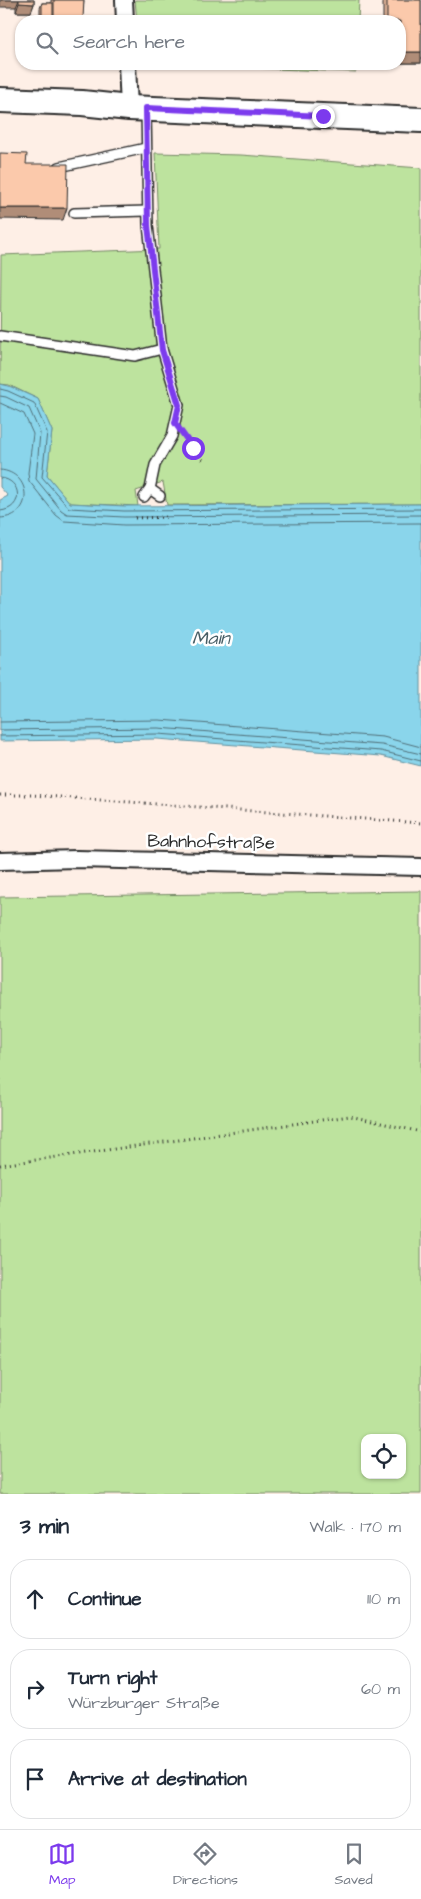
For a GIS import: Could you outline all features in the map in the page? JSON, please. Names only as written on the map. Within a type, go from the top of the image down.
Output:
[{"type":"main road","points":[[0,100],[421,120]]},
{"type":"street","points":[[124,0],[125,15]]},
{"type":"street","points":[[128,70],[137,108]]},
{"type":"street","name":"Bahnhofstraße","points":[[0,861],[77,859],[421,868]]},
{"type":"lane","points":[[137,108],[146,148],[148,211],[162,350],[179,405],[172,436],[155,465],[150,489],[144,497]]},
{"type":"lane","points":[[53,168],[146,148]]},
{"type":"lane","points":[[74,213],[148,211]]},
{"type":"lane","points":[[0,336],[136,356],[162,350]]},
{"type":"lane","points":[[150,489],[160,496]]},
{"type":"path","points":[[175,423],[203,460]]},
{"type":"path","points":[[135,518],[170,517]]},
{"type":"path","points":[[0,795],[32,795],[421,823]]},
{"type":"path","points":[[0,1165],[350,1116],[421,1132]]},
{"type":"green space","points":[[135,0],[359,0],[358,15],[136,15]]},
{"type":"green space","points":[[302,70],[356,70],[356,72]]},
{"type":"green space","points":[[155,153],[241,155],[421,168],[421,504],[167,505],[163,482],[136,491],[138,506],[70,503],[47,475],[52,431],[38,399],[9,385],[0,384],[1,255],[159,249]]},
{"type":"green space","points":[[421,891],[421,1494],[0,1494],[0,897]]},
{"type":"water","name":"Main","points":[[0,384],[38,399],[52,431],[47,475],[70,503],[125,506],[421,504],[421,766],[381,756],[157,739],[0,741],[0,500],[8,496],[0,487]]},
{"type":"building","points":[[19,0],[34,0],[34,4],[19,3]]},
{"type":"building","points":[[54,0],[84,0],[83,15],[54,15]]},
{"type":"building","points":[[387,0],[421,0],[421,52],[406,52],[406,15],[387,15]]},
{"type":"building","points":[[42,3],[53,3],[53,15],[42,15]]},
{"type":"building","points":[[0,153],[27,154],[26,164],[68,164],[67,208],[0,208]]},
{"type":"route","points":[[193,448],[175,423],[179,405],[162,350],[148,225],[146,108],[323,116]]}]
